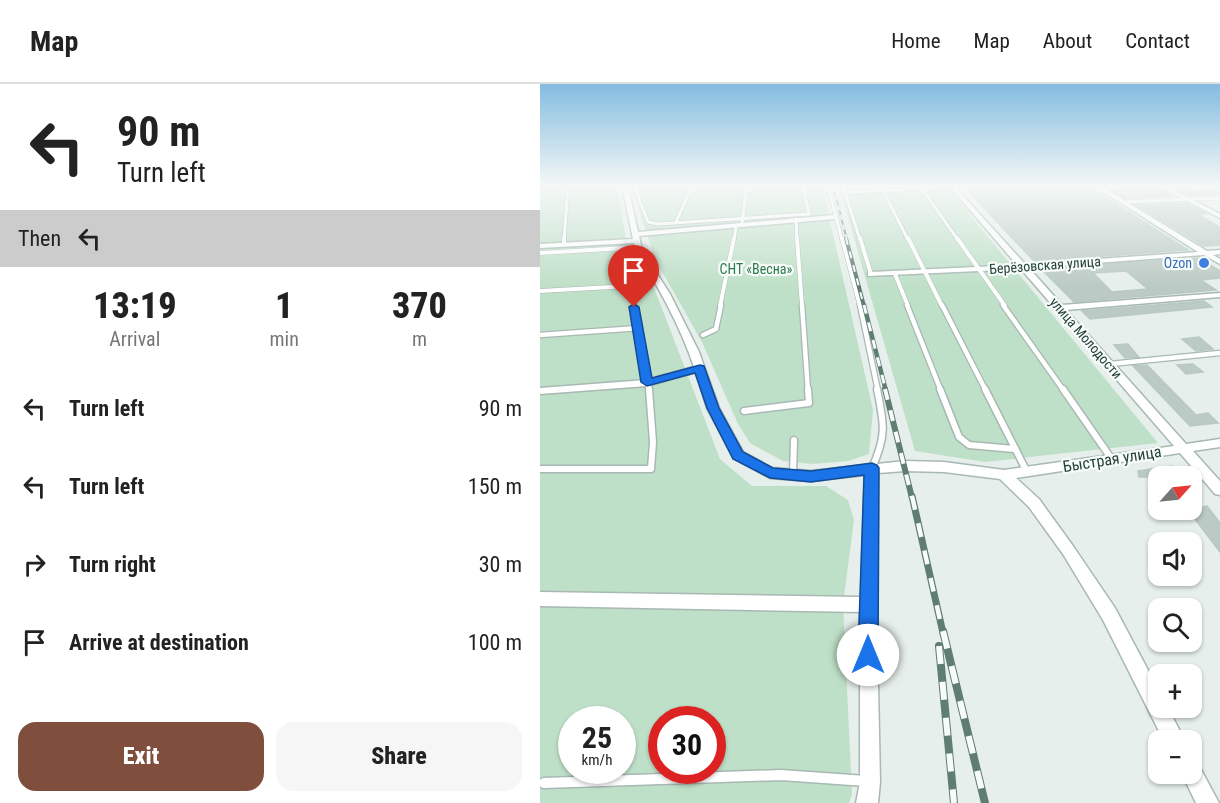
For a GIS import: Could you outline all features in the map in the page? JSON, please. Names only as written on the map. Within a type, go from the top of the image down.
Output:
[{"type":"street","name":"Быстрая улица","points":[[633,220],[639,250],[666,294],[694,352],[713,408],[738,456],[770,473],[811,476],[872,468],[944,467],[1004,475],[1220,443]]},
{"type":"street","points":[[540,246],[637,237],[740,222],[786,220]]},
{"type":"street","name":"улица Молодости","points":[[982,220],[1220,490]]},
{"type":"street","points":[[1151,220],[1220,262]]},
{"type":"street","name":"Берёзовская улица","points":[[871,274],[979,270],[1220,252]]},
{"type":"street","points":[[1061,308],[1220,295]]},
{"type":"street","points":[[540,391],[647,382],[700,368]]},
{"type":"street","points":[[867,803],[870,782],[868,605],[872,468]]},
{"type":"street","points":[[1004,475],[1034,503],[1068,550],[1109,615],[1169,730]]},
{"type":"street","points":[[540,599],[868,605]]},
{"type":"street","points":[[1198,784],[1208,803]]},
{"type":"lane","points":[[564,244],[566,220]]},
{"type":"lane","points":[[647,220],[648,222],[740,222],[761,220]]},
{"type":"lane","points":[[744,411],[808,403],[796,220]]},
{"type":"lane","points":[[835,220],[866,329],[884,425],[882,445],[872,468]]},
{"type":"lane","points":[[854,220],[871,274]]},
{"type":"lane","points":[[898,220],[1027,472]]},
{"type":"lane","points":[[944,220],[1111,458]]},
{"type":"lane","points":[[703,335],[716,329],[740,222]]},
{"type":"lane","points":[[540,253],[625,248],[629,286],[639,328],[647,382],[653,450],[651,469],[540,469]]},
{"type":"lane","points":[[895,274],[959,437],[969,445],[1014,449]]},
{"type":"lane","points":[[540,291],[629,286]]},
{"type":"lane","points":[[540,335],[639,328]]},
{"type":"lane","points":[[1110,364],[1220,353]]},
{"type":"lane","points":[[793,475],[794,440]]},
{"type":"lane","points":[[544,783],[781,775],[870,782]]},
{"type":"green space","points":[[540,220],[623,220],[626,239],[654,288],[720,459],[752,486],[826,486],[848,500],[854,520],[843,604],[852,794],[849,803],[540,803]]},
{"type":"green space","name":"СНТ «Весна»","points":[[642,220],[830,220],[873,410],[869,454],[848,461],[813,464],[783,461],[750,443],[738,424],[702,342],[655,259]]},
{"type":"green space","points":[[849,220],[974,220],[1158,443],[985,462],[915,451]]},
{"type":"building","points":[[995,220],[1140,220],[1188,250],[1034,261]]},
{"type":"building","points":[[1161,220],[1207,220],[1220,227],[1220,245],[1204,246]]},
{"type":"building","points":[[1199,258],[1220,271],[1220,278],[1201,280],[1216,290],[1074,302],[1041,269]],"holes":[[[1126,271],[1148,289],[1112,292],[1093,273]]]},
{"type":"building","points":[[1204,301],[1212,307],[1090,319],[1082,311]]},
{"type":"building","points":[[1199,337],[1213,349],[1196,351],[1182,339]]},
{"type":"building","points":[[1128,344],[1139,357],[1125,358],[1114,345]]},
{"type":"building","points":[[1193,364],[1203,372],[1186,374],[1177,365]]},
{"type":"building","points":[[1147,365],[1196,415],[1208,413],[1218,423],[1190,426],[1133,366]]},
{"type":"building","points":[[1148,470],[1148,477],[1139,477],[1138,471]]},
{"type":"building","points":[[1207,506],[1220,523],[1220,552],[1196,520],[1202,520],[1202,507]]},
{"type":"railway","points":[[842,220],[847,240]]},
{"type":"railway","points":[[846,238],[864,306]]},
{"type":"railway","points":[[864,305],[886,391]]},
{"type":"railway","points":[[885,389],[912,498]]},
{"type":"railway","points":[[912,496],[943,633]]},
{"type":"railway","points":[[943,631],[985,803]]},
{"type":"railway","points":[[939,646],[954,803]]},
{"type":"place","name":"Ozon","points":[[1204,263]]},
{"type":"route","points":[[634,307],[647,382],[700,368],[713,408],[738,456],[770,473],[811,476],[872,468],[868,655]]}]
